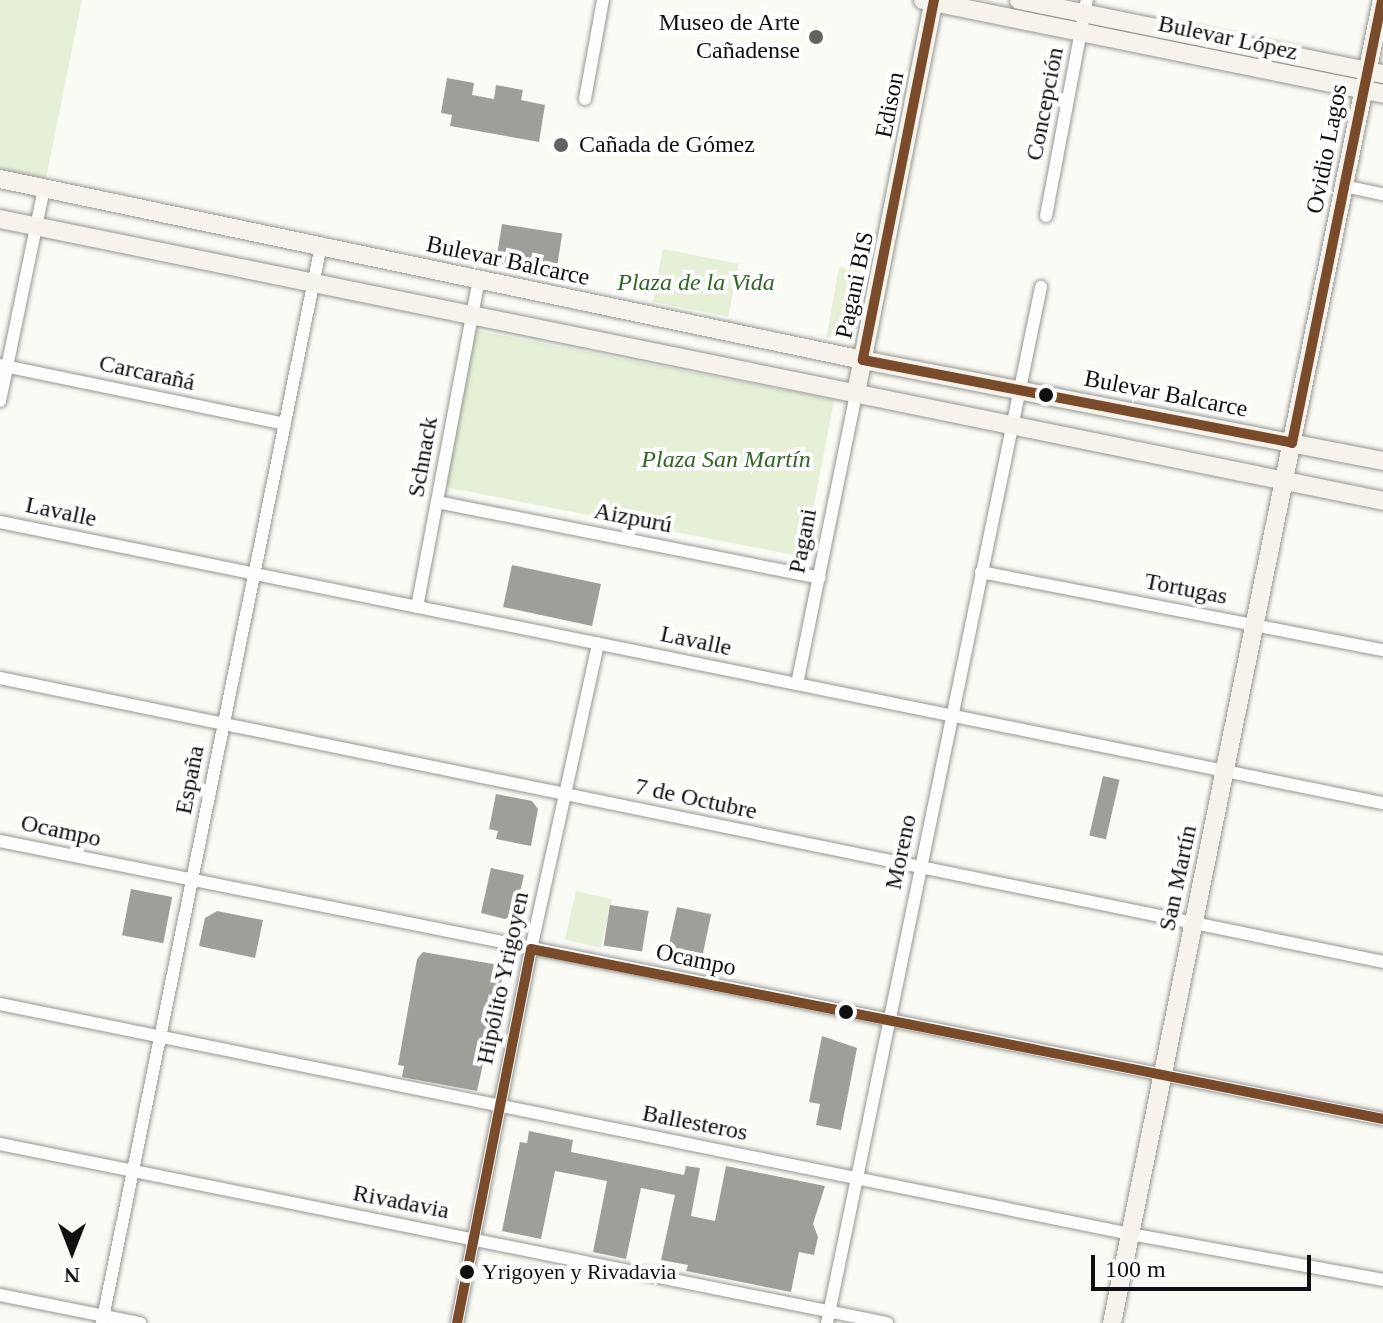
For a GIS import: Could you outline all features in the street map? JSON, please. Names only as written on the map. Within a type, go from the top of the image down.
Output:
[{"type":"main road","name":"Bulevar López","points":[[1019,0],[1086,7],[1375,73]]},
{"type":"main road","name":"Ovidio Lagos","points":[[1292,443],[1363,90],[1375,73],[1382,0]]},
{"type":"main road","name":"Bulevar López","points":[[931,1],[1383,94]]},
{"type":"main road","name":"Edison","points":[[893,220],[931,1]]},
{"type":"main road","name":"Bulevar Balcarce","points":[[0,179],[863,360],[1383,461]]},
{"type":"main road","points":[[0,219],[1383,501]]},
{"type":"main road","name":"Pagani BIS","points":[[863,360],[893,220]]},
{"type":"main road","name":"Pagani","points":[[856,393],[863,360]]},
{"type":"main road","name":"San Martín","points":[[1112,1323],[1292,443]]},
{"type":"street","points":[[585,99],[603,0]]},
{"type":"street","name":"Concepción","points":[[1046,216],[1086,7]]},
{"type":"street","points":[[1344,186],[1383,194]]},
{"type":"street","points":[[0,401],[4,366],[44,188]]},
{"type":"street","name":"España","points":[[103,1319],[321,246]]},
{"type":"street","name":"Schnack","points":[[417,607],[479,279]]},
{"type":"street","name":"Moreno","points":[[829,1317],[1041,287]]},
{"type":"street","name":"Carcarañá","points":[[4,366],[285,424]]},
{"type":"street","name":"Pagani","points":[[797,684],[856,393]]},
{"type":"street","name":"Aizpurú","points":[[437,502],[820,578]]},
{"type":"street","name":"Lavalle","points":[[0,522],[1383,803]]},
{"type":"street","name":"Tortugas","points":[[981,572],[1383,650]]},
{"type":"street","name":"Hipólito Yrigoyen","points":[[457,1323],[531,949],[598,643]]},
{"type":"street","name":"7 de Octubre","points":[[0,678],[1383,962]]},
{"type":"street","name":"Ocampo","points":[[0,841],[1383,1119]]},
{"type":"street","name":"Ballesteros","points":[[0,1004],[1130,1234],[1383,1280]]},
{"type":"street","name":"Rivadavia","points":[[0,1144],[473,1240],[829,1317],[887,1323]]},
{"type":"street","points":[[0,1295],[103,1319],[140,1323]]},
{"type":"green space","points":[[0,0],[82,0],[44,188],[0,179]]},
{"type":"green space","name":"Plaza de la Vida","points":[[663,249],[739,264],[728,317],[653,302]]},
{"type":"green space","points":[[839,267],[868,272],[855,342],[827,337]]},
{"type":"green space","name":"Plaza San Martín","points":[[475,330],[834,400],[804,557],[444,487]]},
{"type":"green space","points":[[576,891],[612,899],[601,948],[565,940]]},
{"type":"building","points":[[447,78],[474,83],[472,95],[494,99],[496,85],[523,90],[521,100],[545,105],[539,142],[450,126],[452,115],[441,113]]},
{"type":"building","points":[[502,224],[562,234],[556,273],[496,264]]},
{"type":"building","points":[[512,565],[601,584],[592,626],[503,607]]},
{"type":"building","points":[[1103,776],[1120,780],[1106,839],[1089,835]]},
{"type":"building","points":[[496,794],[532,801],[538,809],[531,846],[496,839],[498,831],[489,829]]},
{"type":"building","points":[[491,868],[524,875],[515,913],[505,919],[481,913]]},
{"type":"building","points":[[131,889],[172,897],[163,943],[122,935]]},
{"type":"building","points":[[610,905],[649,911],[642,952],[604,945]]},
{"type":"building","points":[[677,907],[711,914],[702,959],[667,952]]},
{"type":"building","points":[[217,911],[263,920],[255,958],[199,946],[205,918]]},
{"type":"building","points":[[423,952],[505,966],[477,1091],[402,1077],[404,1066],[398,1065],[417,959]]},
{"type":"building","points":[[822,1036],[857,1048],[841,1130],[816,1125],[820,1104],[809,1102]]},
{"type":"building","points":[[529,1131],[573,1140],[571,1152],[684,1175],[686,1166],[700,1168],[691,1216],[715,1221],[726,1166],[825,1186],[813,1224],[818,1237],[814,1255],[799,1252],[791,1292],[686,1271],[688,1265],[661,1260],[675,1195],[641,1188],[626,1259],[593,1252],[607,1181],[555,1171],[541,1239],[502,1231],[520,1142],[527,1143]]},
{"type":"transit line","points":[[934,0],[863,360],[1292,443],[1382,0]]},
{"type":"transit line","points":[[457,1323],[531,949],[1383,1119]]},
{"type":"place","name":"Museo de Arte Cañadense","points":[[816,37]]},
{"type":"place","name":"Cañada de Gómez","points":[[561,145]]},
{"type":"place","name":"Yrigoyen y Rivadavia","points":[[467,1272]]}]
